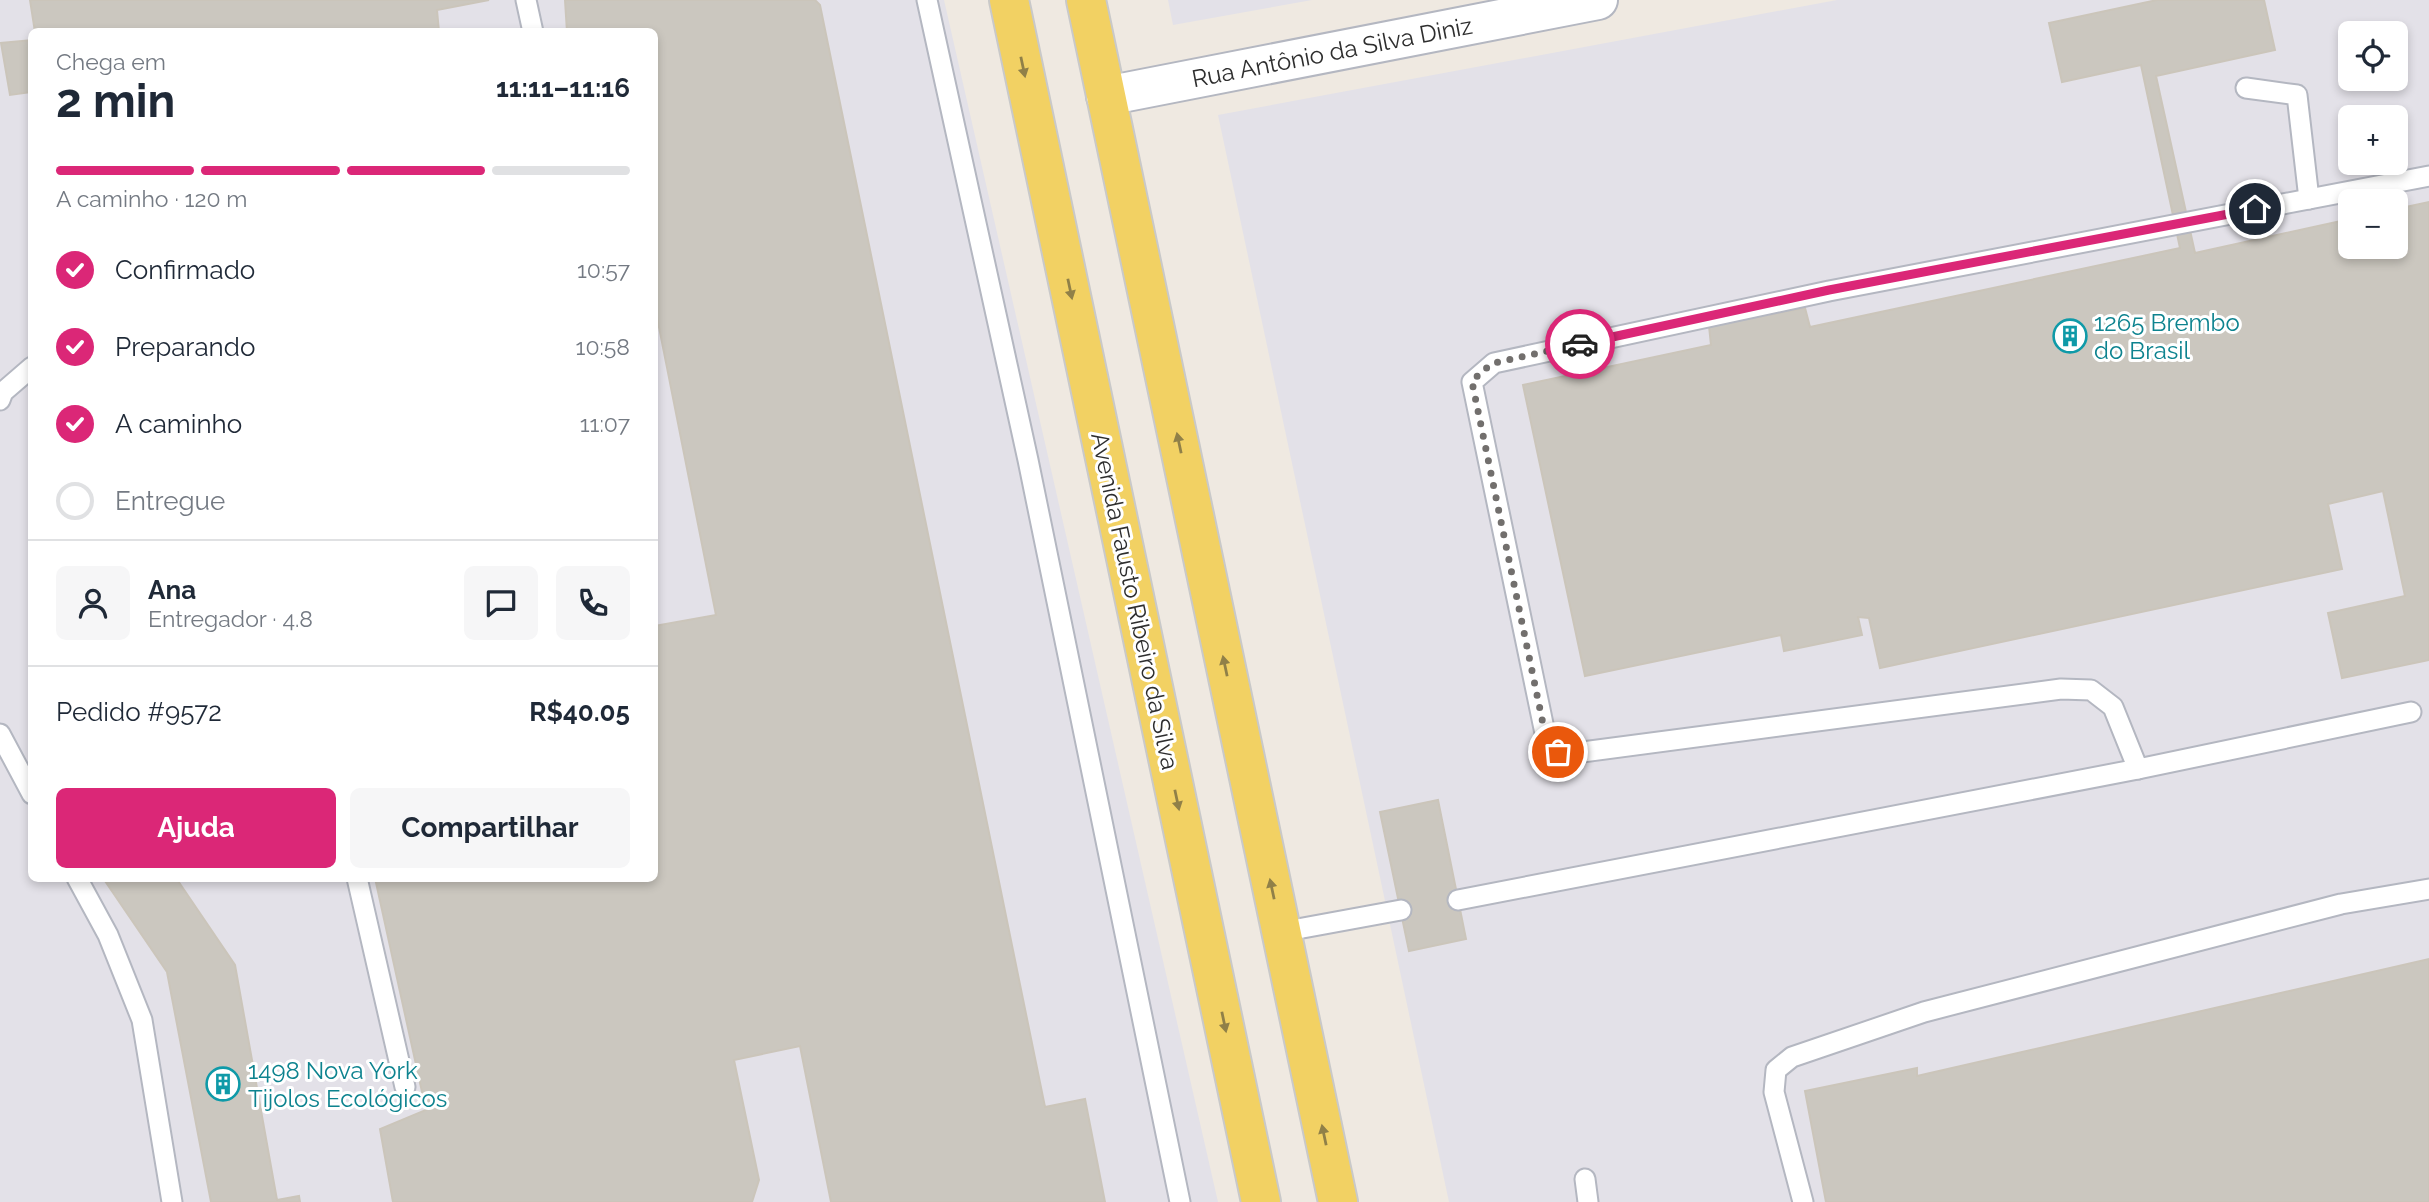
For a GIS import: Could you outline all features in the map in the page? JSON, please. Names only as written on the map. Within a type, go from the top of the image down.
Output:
[{"type":"main road","name":"Avenida Fausto Ribeiro da Silva","points":[[1009,0],[1261,1202]]},
{"type":"main road","points":[[1086,0],[1338,1202]]},
{"type":"street","name":"Rua Antônio da Silva Diniz","points":[[1106,96],[1598,0]]},
{"type":"lane","points":[[526,0],[532,28]]},
{"type":"lane","points":[[928,0],[1028,460],[1180,1202]]},
{"type":"lane","points":[[2246,88],[2297,95],[2309,199]]},
{"type":"lane","points":[[2138,769],[2113,707],[2091,690],[2061,689],[1575,753],[1558,752],[1547,743],[1472,382],[1494,363],[1829,290],[2429,176]]},
{"type":"lane","points":[[0,400],[3,392],[28,370]]},
{"type":"lane","points":[[1458,900],[2138,769],[2411,712]]},
{"type":"lane","points":[[0,734],[28,786]]},
{"type":"lane","points":[[79,882],[108,935],[142,1020],[172,1202]]},
{"type":"lane","points":[[358,882],[405,1087]]},
{"type":"lane","points":[[1803,1202],[1774,1092],[1776,1070],[1793,1056],[1924,1013],[2341,904],[2429,888]]},
{"type":"lane","points":[[1281,932],[1401,910]]},
{"type":"lane","points":[[1585,1179],[1588,1202]]},
{"type":"shaded area","points":[[0,0],[944,0],[1218,1202],[0,1202]]},
{"type":"shaded area","points":[[1168,0],[1312,0],[1173,25]]},
{"type":"shaded area","points":[[1837,0],[2429,0],[2429,1202],[1449,1202],[1218,115]]},
{"type":"building","points":[[30,0],[489,0],[437,10],[439,28],[34,28]]},
{"type":"building","points":[[565,0],[815,0],[820,5],[1045,1107],[1085,1099],[1105,1202],[831,1202],[800,1046],[734,1060],[759,1180],[752,1202],[393,1202],[380,1129],[426,1110],[376,882],[658,882],[658,625],[716,615],[658,322],[658,28],[567,28]]},
{"type":"building","name":"1265 Brembo do Brasil","points":[[2157,0],[2264,0],[2275,50],[2156,76],[2195,253],[2338,222],[2338,259],[2408,259],[2408,206],[2429,202],[2429,660],[2342,678],[2328,613],[2405,596],[2383,491],[2328,504],[2342,569],[1880,668],[1869,618],[1858,617],[1862,635],[1784,651],[1781,635],[1585,676],[1523,385],[1711,345],[1709,326],[1805,308],[1810,327],[2180,248],[2141,65],[2062,82],[2049,23]]},
{"type":"building","points":[[28,40],[28,93],[10,95],[1,43]]},
{"type":"building","points":[[1438,800],[1466,939],[1409,951],[1380,812]]},
{"type":"building","name":"1498 Nova York Tijolos Ecológicos","points":[[106,882],[179,882],[235,965],[277,1200],[299,1196],[300,1202],[211,1202],[167,972]]},
{"type":"building","points":[[2429,959],[2429,1202],[1826,1202],[1805,1091],[1917,1068],[1917,1076]]},
{"type":"way so far","points":[[1558,752],[1547,743],[1472,382],[1494,363],[1580,344]]},
{"type":"place","name":"1265 Brembo do Brasil","points":[[2070,336]]},
{"type":"place","name":"1498 Nova York Tijolos Ecológicos","points":[[223,1084]]},
{"type":"route","points":[[1580,344],[1829,290],[2255,209]]}]
